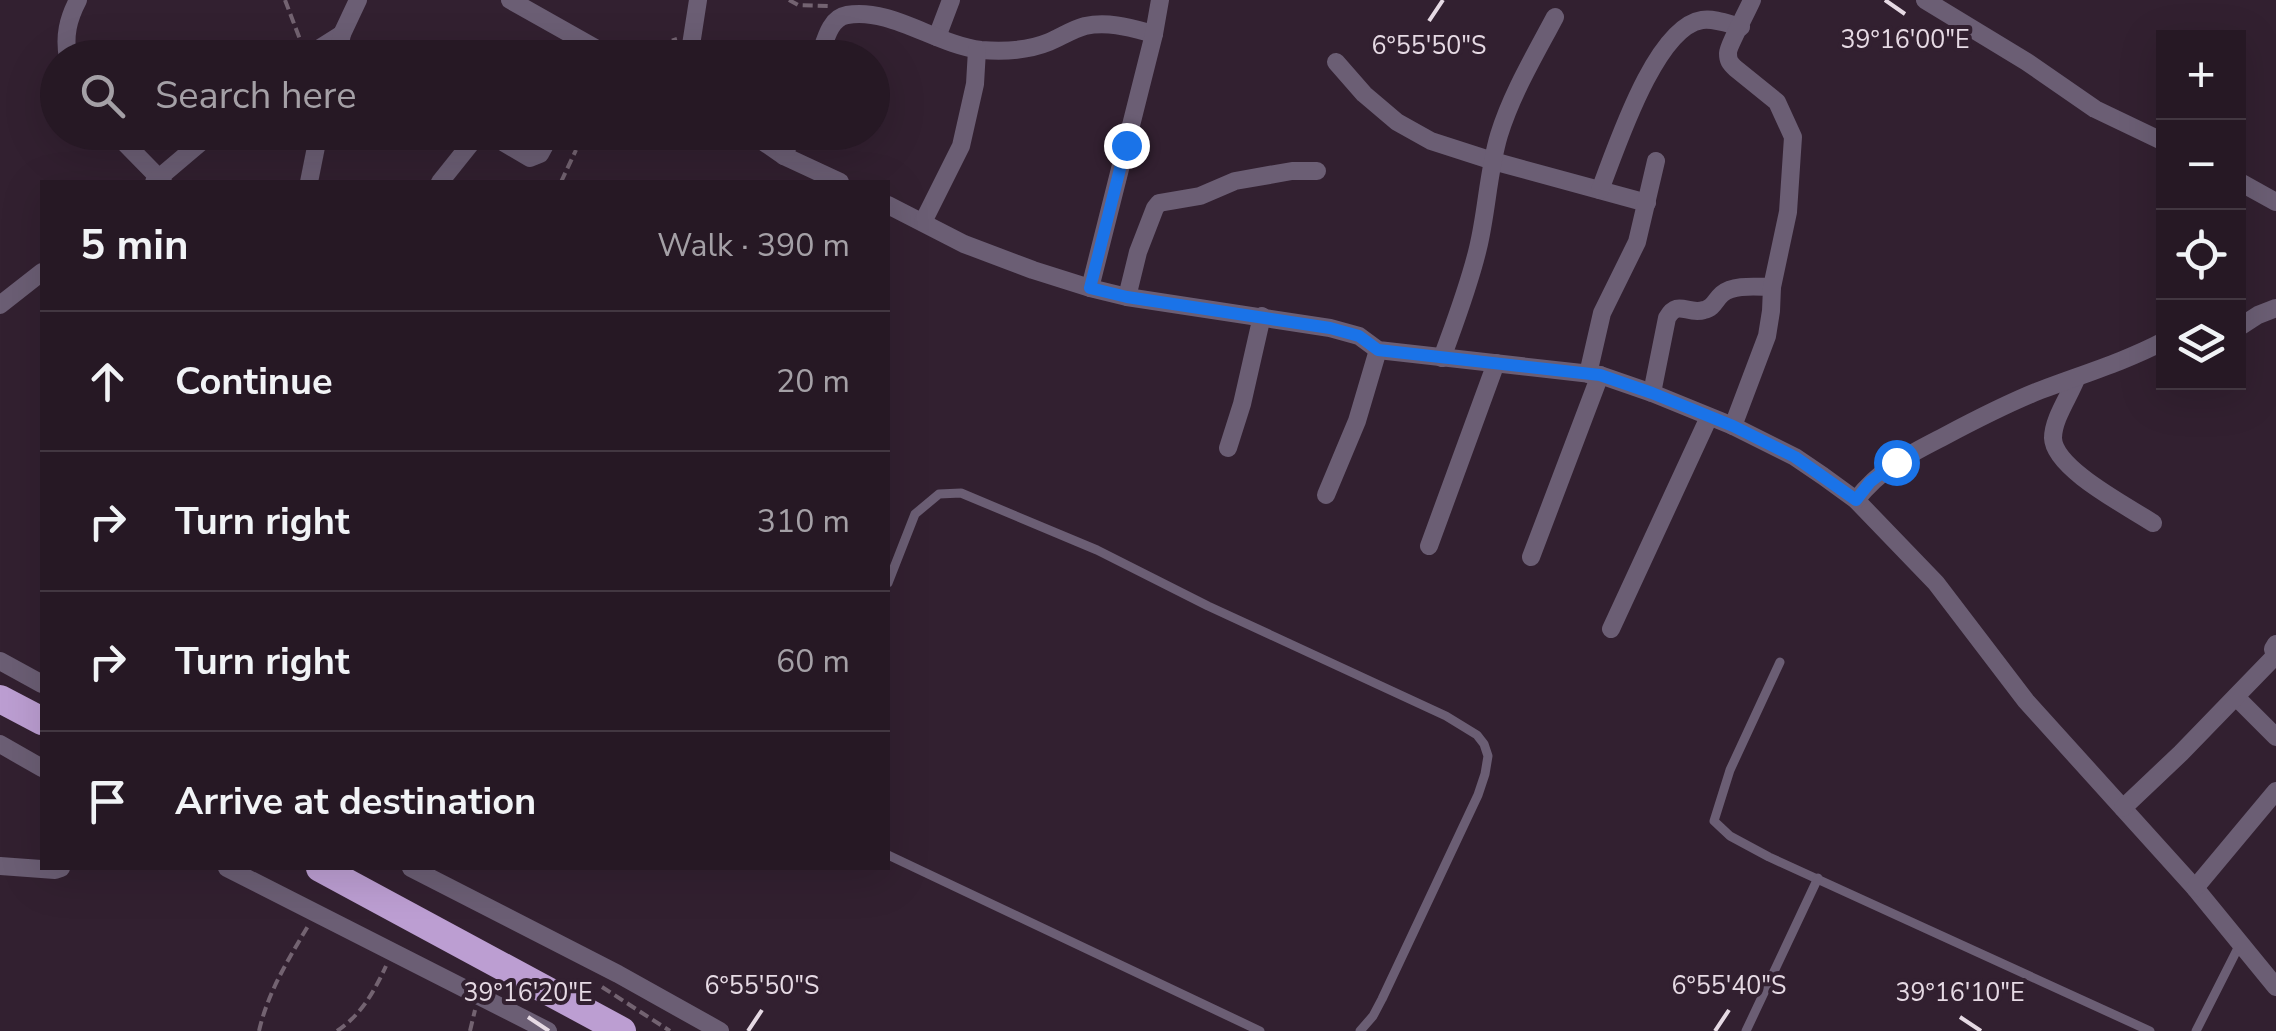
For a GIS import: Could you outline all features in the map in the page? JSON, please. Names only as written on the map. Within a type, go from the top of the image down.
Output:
[{"type":"highway","points":[[0,699],[40,720]]},
{"type":"highway","points":[[324,870],[622,1031]]},
{"type":"street","points":[[66,40],[68,22],[78,0]]},
{"type":"street","points":[[341,40],[358,0]]},
{"type":"street","points":[[510,0],[579,40]]},
{"type":"street","points":[[691,40],[698,0]]},
{"type":"street","points":[[937,37],[951,0]]},
{"type":"street","points":[[1090,288],[1160,0]]},
{"type":"street","points":[[1733,426],[1767,336],[1772,287],[1788,212],[1794,137],[1777,102],[1730,61],[1730,42],[1752,0]]},
{"type":"street","points":[[1926,0],[2095,108],[2156,138]]},
{"type":"street","points":[[825,40],[832,24],[842,15],[870,13],[977,50],[1034,48],[1083,27],[1110,24],[1154,34]]},
{"type":"street","points":[[1442,358],[1478,248],[1493,161],[1507,112],[1555,17]]},
{"type":"street","points":[[1600,190],[1642,88],[1672,37],[1703,20],[1741,27]]},
{"type":"street","points":[[333,40],[342,34]]},
{"type":"street","points":[[923,222],[961,146],[975,84],[977,50]]},
{"type":"street","points":[[1336,62],[1364,94],[1397,122],[1431,141],[1647,203]]},
{"type":"street","points":[[131,150],[158,180]]},
{"type":"street","points":[[160,180],[193,150]]},
{"type":"street","points":[[309,180],[315,150]]},
{"type":"street","points":[[442,180],[468,150]]},
{"type":"street","points":[[516,150],[530,158],[542,150]]},
{"type":"street","points":[[775,150],[836,180]]},
{"type":"street","points":[[784,156],[786,150]]},
{"type":"street","points":[[1530,557],[1594,374],[1602,313],[1632,254],[1656,161]]},
{"type":"street","points":[[1127,297],[1138,252],[1160,202],[1200,196],[1235,181],[1292,171],[1317,171]]},
{"type":"street","points":[[2246,185],[2276,202]]},
{"type":"street","points":[[890,206],[964,244],[1033,270],[1127,297],[1262,316],[1359,336],[1378,350],[1594,374],[1733,426],[1795,457],[1856,500],[1936,584],[2026,701],[2194,888],[2276,987]]},
{"type":"street","points":[[0,305],[40,274]]},
{"type":"street","points":[[1652,393],[1666,318],[1671,311],[1678,308],[1701,312],[1732,289],[1772,287]]},
{"type":"street","points":[[2246,323],[2276,308]]},
{"type":"street","points":[[1228,448],[1262,316]]},
{"type":"street","points":[[1856,500],[1882,472],[1915,452],[2016,401],[2156,345]]},
{"type":"street","points":[[1326,495],[1357,420],[1378,350]]},
{"type":"street","points":[[1429,546],[1496,362]]},
{"type":"street","points":[[2076,379],[2055,428],[2053,442],[2060,456],[2085,478],[2153,523]]},
{"type":"street","points":[[1611,629],[1708,417]]},
{"type":"street","points":[[2122,808],[2275,656],[2276,644]]},
{"type":"street","points":[[0,661],[40,683]]},
{"type":"street","points":[[2236,697],[2276,737]]},
{"type":"street","points":[[0,744],[40,767]]},
{"type":"street","points":[[2194,888],[2276,791]]},
{"type":"street","points":[[0,866],[40,869]]},
{"type":"street","points":[[231,870],[548,1031]]},
{"type":"street","points":[[415,870],[720,1031]]},
{"type":"lane","points":[[890,578],[916,514],[938,494],[961,493],[1097,550],[1446,716],[1477,735],[1488,756],[1478,796],[1382,999],[1360,1031]]},
{"type":"lane","points":[[1780,662],[1730,770],[1714,821],[1730,836],[1769,857],[2150,1031]]},
{"type":"lane","points":[[890,856],[1260,1031]]},
{"type":"lane","points":[[1746,1031],[1818,878]]},
{"type":"lane","points":[[2196,1031],[2240,944]]},
{"type":"path","points":[[285,0],[299,40]]},
{"type":"path","points":[[789,0],[798,5],[832,6]]},
{"type":"path","points":[[669,40],[692,34]]},
{"type":"path","points":[[562,180],[576,150]]},
{"type":"path","points":[[259,1031],[276,982],[316,914]]},
{"type":"path","points":[[337,1031],[364,1006],[393,953]]},
{"type":"route","points":[[1126,145],[1090,288],[1330,328],[1359,336],[1378,350],[1600,375],[1733,426],[1795,457],[1856,500],[1870,482],[1896,462]]}]
